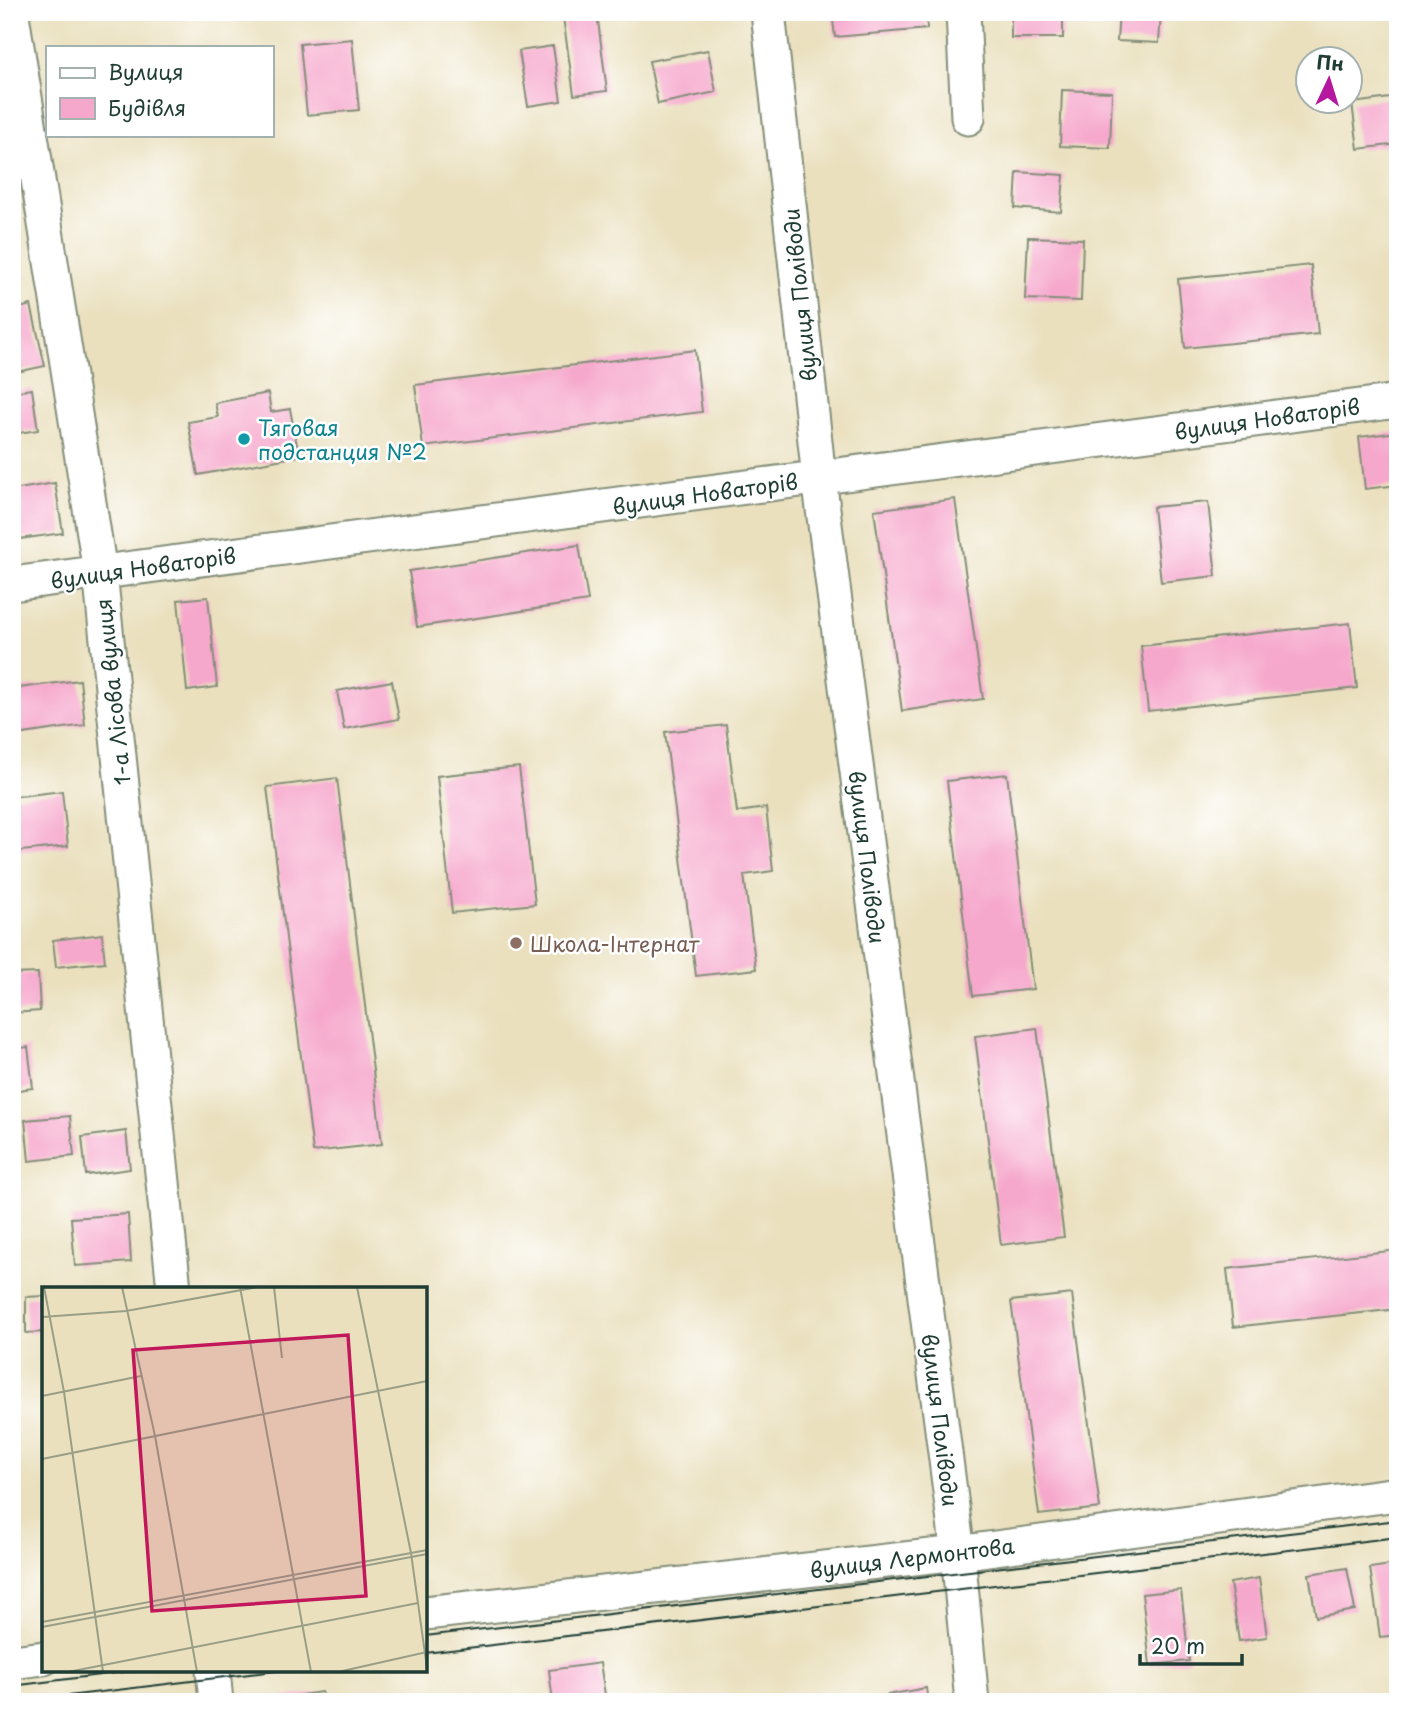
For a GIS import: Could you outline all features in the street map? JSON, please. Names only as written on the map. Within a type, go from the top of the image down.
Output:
[{"type":"street","name":"вулиця Поліводи","points":[[768,12],[819,478],[958,1553],[972,1702]]},
{"type":"street","points":[[963,12],[968,118]]},
{"type":"street","name":"1-а Лісова вулиця","points":[[12,15],[25,175],[100,572],[174,1287]]},
{"type":"street","name":"вулиця Новаторів","points":[[12,584],[1398,401]]},
{"type":"street","name":"вулиця Лермонтова","points":[[427,1613],[958,1553],[1398,1494]]},
{"type":"street","points":[[12,1662],[42,1658]]},
{"type":"street","points":[[213,1672],[216,1702]]},
{"type":"building","points":[[832,12],[926,12],[927,29],[835,37]]},
{"type":"building","points":[[1011,12],[1063,12],[1063,38],[1011,38]]},
{"type":"building","points":[[1119,12],[1161,12],[1159,43],[1117,41]]},
{"type":"building","points":[[597,13],[607,91],[574,95],[563,17]]},
{"type":"building","points":[[352,39],[359,110],[307,115],[300,44]]},
{"type":"building","points":[[553,46],[561,101],[528,106],[519,51]]},
{"type":"building","points":[[708,50],[716,92],[658,104],[649,61]]},
{"type":"building","points":[[1062,90],[1112,92],[1110,148],[1060,146]]},
{"type":"building","points":[[1398,97],[1398,144],[1358,149],[1354,116],[1364,116],[1364,101]]},
{"type":"building","points":[[1017,172],[1064,175],[1061,212],[1015,208]]},
{"type":"building","points":[[1028,237],[1083,239],[1081,301],[1025,299]]},
{"type":"building","points":[[1311,265],[1318,334],[1185,348],[1178,279]]},
{"type":"building","points":[[31,305],[45,366],[12,373],[12,310]]},
{"type":"building","points":[[695,350],[702,412],[423,447],[415,385]]},
{"type":"building","points":[[32,389],[38,430],[12,434],[12,392]]},
{"type":"building","name":"Тяговая подстанция №2","points":[[268,393],[271,412],[290,409],[299,456],[198,475],[188,422],[218,417],[215,403]]},
{"type":"building","points":[[1398,432],[1398,485],[1365,489],[1359,437]]},
{"type":"building","points":[[55,483],[63,533],[12,540],[12,490]]},
{"type":"building","points":[[955,499],[983,699],[902,711],[874,510]]},
{"type":"building","points":[[1208,502],[1216,576],[1161,582],[1153,507]]},
{"type":"building","points":[[579,545],[588,601],[417,627],[409,571]]},
{"type":"building","points":[[208,597],[217,687],[187,691],[178,600]]},
{"type":"building","points":[[1350,623],[1357,688],[1148,711],[1141,646]]},
{"type":"building","points":[[80,680],[85,725],[16,735],[12,689]]},
{"type":"building","points":[[392,681],[399,719],[344,729],[337,691]]},
{"type":"building","points":[[726,725],[737,812],[766,808],[773,871],[744,875],[756,969],[696,976],[665,732]]},
{"type":"building","points":[[519,767],[535,904],[452,913],[437,776]]},
{"type":"building","points":[[1007,774],[1033,989],[973,996],[947,781]]},
{"type":"building","points":[[337,778],[382,1144],[313,1152],[267,787]]},
{"type":"building","points":[[62,791],[68,846],[12,852],[12,797]]},
{"type":"building","points":[[102,934],[105,962],[56,967],[53,940]]},
{"type":"building","points":[[38,973],[40,1011],[12,1013],[12,974]]},
{"type":"building","points":[[1037,1028],[1064,1237],[1001,1245],[975,1036]]},
{"type":"building","points":[[28,1047],[33,1088],[12,1091],[12,1049]]},
{"type":"building","points":[[70,1116],[74,1156],[29,1161],[25,1120]]},
{"type":"building","points":[[126,1131],[130,1169],[86,1175],[82,1137]]},
{"type":"building","points":[[128,1214],[131,1262],[75,1266],[71,1218]]},
{"type":"building","points":[[1398,1250],[1398,1309],[1233,1327],[1227,1269]]},
{"type":"building","points":[[1072,1294],[1100,1508],[1039,1515],[1011,1301]]},
{"type":"building","points":[[42,1296],[42,1332],[26,1333],[26,1297]]},
{"type":"building","points":[[1398,1564],[1398,1635],[1380,1637],[1370,1568]]},
{"type":"building","points":[[1347,1568],[1355,1610],[1316,1617],[1309,1574]]},
{"type":"building","points":[[1259,1578],[1267,1637],[1239,1641],[1230,1583]]},
{"type":"building","points":[[1181,1590],[1189,1661],[1150,1665],[1142,1594]]},
{"type":"building","points":[[600,1663],[606,1701],[553,1702],[549,1670]]},
{"type":"building","points":[[926,1688],[928,1702],[888,1702],[887,1695]]},
{"type":"building","points":[[322,1692],[324,1702],[267,1702],[267,1700]]},
{"type":"tram line","points":[[427,1636],[1398,1520]]},
{"type":"tram line","points":[[427,1653],[1398,1537]]},
{"type":"tram line","points":[[12,1686],[124,1672]]},
{"type":"tram line","points":[[18,1702],[266,1672]]},
{"type":"place","name":"Тяговая подстанция №2","points":[[244,439]]},
{"type":"place","name":"Школа-Інтернат","points":[[516,943]]}]
